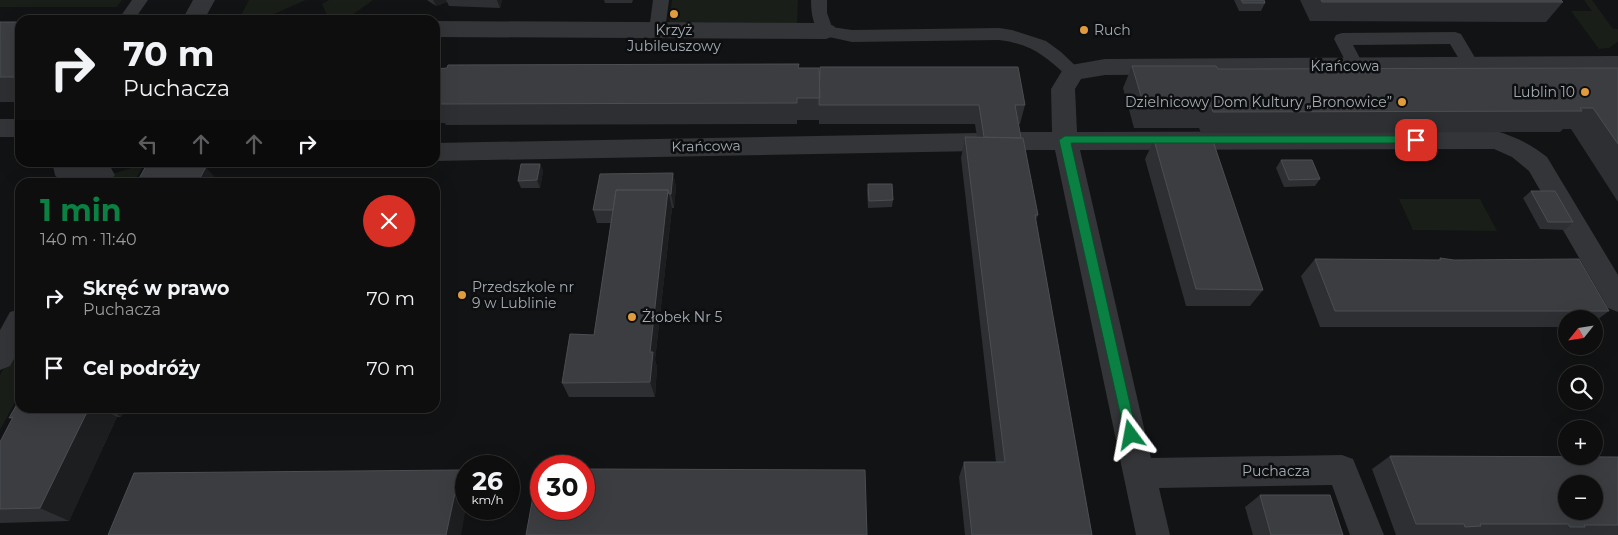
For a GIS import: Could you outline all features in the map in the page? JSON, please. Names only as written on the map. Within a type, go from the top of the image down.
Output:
[{"type":"street","points":[[196,15],[204,0]]},
{"type":"street","points":[[440,29],[826,31]]},
{"type":"street","name":"Krańcowa","points":[[1073,72],[1105,67],[1618,64]]},
{"type":"street","points":[[1073,72],[1063,89],[1065,140],[1153,535]]},
{"type":"street","points":[[0,128],[15,128]]},
{"type":"street","points":[[1013,141],[1496,140],[1521,150],[1538,164],[1618,300]]},
{"type":"street","name":"Krańcowa","points":[[440,152],[978,142]]},
{"type":"street","points":[[66,167],[68,175],[103,173]]},
{"type":"street","points":[[0,357],[15,330]]},
{"type":"street","name":"Puchacza","points":[[1140,473],[1342,470],[1367,535]]},
{"type":"lane","points":[[130,15],[140,0]]},
{"type":"lane","points":[[657,30],[661,0]]},
{"type":"lane","points":[[819,0],[819,13],[826,31],[852,36],[1000,34],[1022,36],[1043,45],[1073,72]]},
{"type":"lane","points":[[1356,66],[1342,39],[1455,38],[1471,65]]},
{"type":"shaded area","points":[[0,0],[122,0],[117,7],[0,7]]},
{"type":"shaded area","points":[[249,0],[306,0],[272,15],[241,15]]},
{"type":"shaded area","points":[[329,0],[373,0],[352,15],[327,15],[322,4]]},
{"type":"shaded area","points":[[672,0],[798,0],[797,23],[669,24]]},
{"type":"shaded area","points":[[1584,0],[1592,0],[1613,29],[1618,29],[1618,42],[1609,48],[1599,49],[1571,11],[1592,11]]},
{"type":"shaded area","points":[[134,167],[142,167],[136,178],[108,178],[109,175]]},
{"type":"shaded area","points":[[1399,199],[1480,199],[1497,231],[1413,230]]},
{"type":"shaded area","points":[[15,348],[15,402],[0,430],[0,375]]},
{"type":"building","points":[[1241,0],[1264,0],[1265,3],[1243,3]]},
{"type":"building","points":[[1321,0],[1561,0],[1563,2],[1322,2]]},
{"type":"building","points":[[0,22],[15,22],[15,77],[0,77]]},
{"type":"building","points":[[799,64],[798,68],[819,68],[820,98],[797,98],[797,103],[440,104],[440,69],[447,68],[448,65]]},
{"type":"building","points":[[1132,66],[1216,66],[1218,69],[1618,68],[1618,144],[1593,108],[1580,108],[1582,111],[1213,112],[1211,106],[1144,106]]},
{"type":"building","points":[[820,67],[1018,67],[1025,105],[1015,105],[1021,138],[984,137],[979,105],[819,105]]},
{"type":"building","points":[[965,137],[1023,138],[1038,215],[1035,215],[1092,535],[972,535],[964,462],[1005,462]]},
{"type":"building","points":[[1154,140],[1213,141],[1263,290],[1196,289]]},
{"type":"building","points":[[1281,160],[1312,160],[1320,179],[1289,180]]},
{"type":"building","points":[[521,164],[540,164],[537,180],[518,181]]},
{"type":"building","points":[[145,167],[206,167],[200,178],[139,178]]},
{"type":"building","points":[[673,173],[671,194],[669,194],[668,190],[616,190],[613,210],[593,210],[600,174]]},
{"type":"building","points":[[868,184],[892,184],[893,200],[869,201]]},
{"type":"building","name":"Żłobek Nr 5","points":[[616,190],[668,190],[650,352],[653,352],[650,382],[562,383],[570,334],[594,335]]},
{"type":"building","points":[[1531,191],[1555,191],[1573,222],[1548,222]]},
{"type":"building","points":[[1440,258],[1454,260],[1579,259],[1609,311],[1335,311],[1315,259],[1441,260]]},
{"type":"building","points":[[15,408],[15,413],[87,413],[40,508],[0,509],[0,442],[13,417],[9,418]]},
{"type":"building","points":[[1390,456],[1558,457],[1558,465],[1603,465],[1603,457],[1618,457],[1618,525],[1570,527],[1568,524],[1480,524],[1481,526],[1465,527],[1464,524],[1416,524]]},
{"type":"building","points":[[595,469],[865,470],[867,535],[526,535],[530,513],[530,520],[595,520]]},
{"type":"building","points":[[455,470],[455,493],[446,535],[108,535],[134,473]]},
{"type":"building","points":[[1260,495],[1330,495],[1343,535],[1271,535]]},
{"type":"place","name":"Krzyż Jubileuszowy","points":[[674,14]]},
{"type":"place","name":"Ruch","points":[[1084,30]]},
{"type":"place","name":"Lublin 10","points":[[1585,92]]},
{"type":"place","name":"Dzielnicowy Dom Kultury „Bronowice”","points":[[1402,102]]},
{"type":"place","name":"Przedszkole nr 9 w Lublinie","points":[[462,295]]},
{"type":"place","name":"Żłobek Nr 5","points":[[632,317]]},
{"type":"route","points":[[1131,435],[1065,140],[1416,140]]}]
